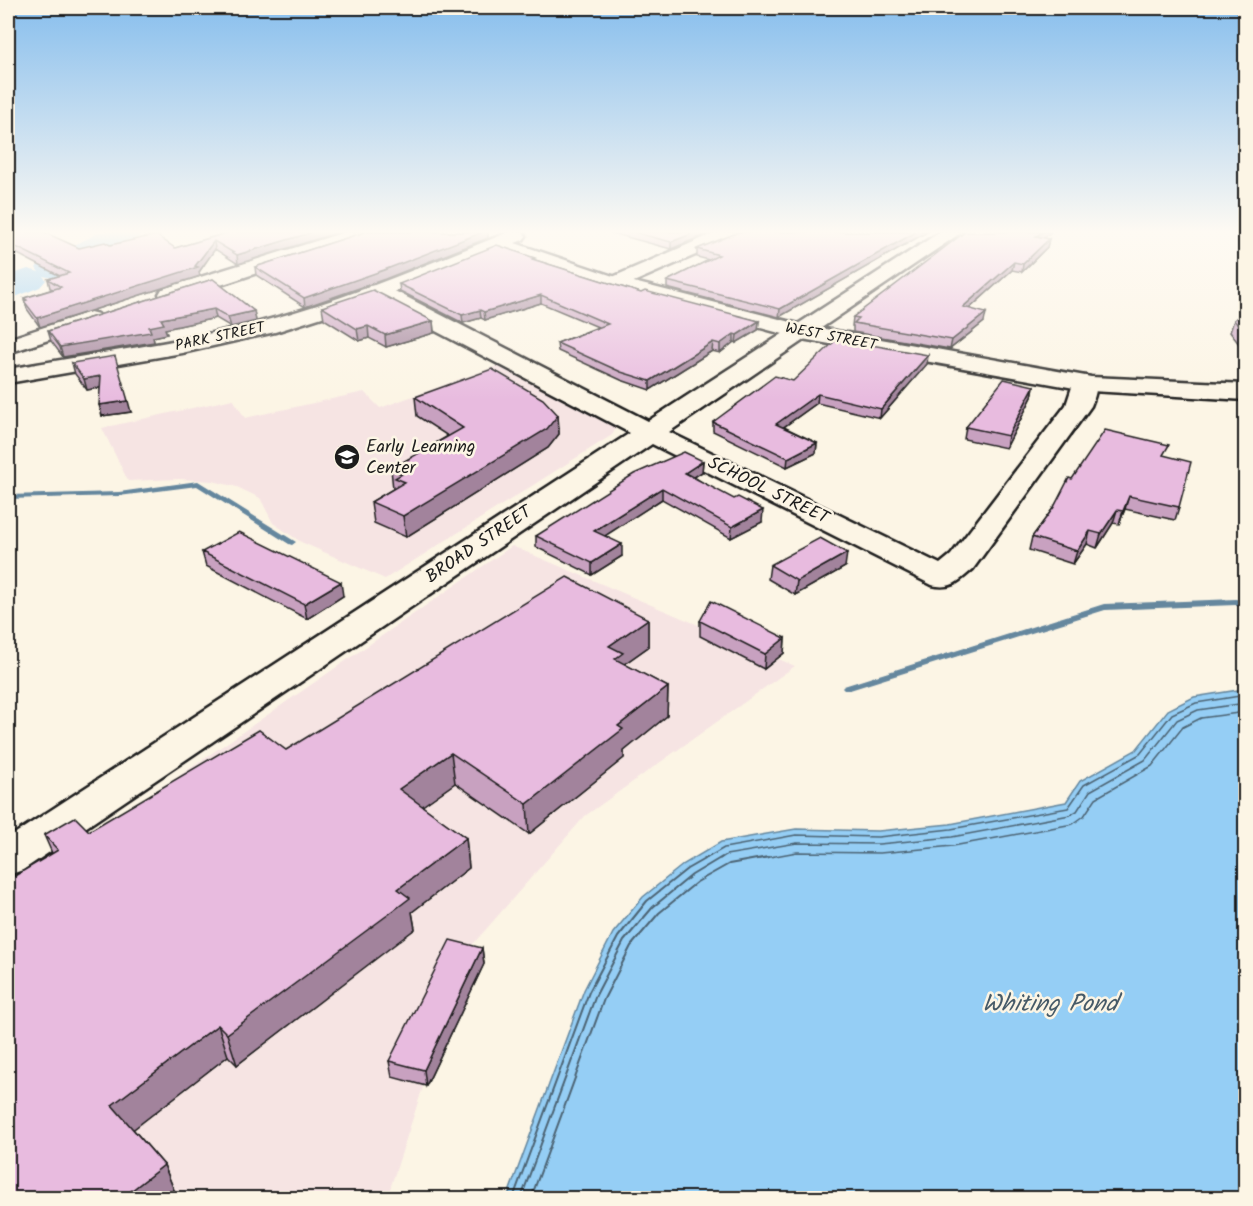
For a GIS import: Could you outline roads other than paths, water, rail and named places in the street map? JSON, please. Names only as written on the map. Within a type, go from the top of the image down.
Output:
[{"type":"street","points":[[152,300],[188,288]]},
{"type":"street","name":"PARK STREET","points":[[8,376],[252,331],[321,311],[384,288]]},
{"type":"street","name":"WEST STREET","points":[[635,288],[802,332],[1084,383],[1245,392]]},
{"type":"street","name":"BROAD STREET","points":[[8,860],[865,288]]},
{"type":"street","name":"SCHOOL STREET","points":[[377,291],[648,432],[943,578],[962,562],[1078,406],[1083,395],[1084,383]]},
{"type":"street","points":[[8,346],[107,314]]},
{"type":"water","name":"Whiting Pond","points":[[1245,689],[1245,1198],[507,1198],[584,990],[613,933],[643,897],[684,864],[721,842],[796,829],[878,831],[950,824],[1066,802],[1080,781],[1136,750],[1168,710],[1194,697]]},
{"type":"waterway","points":[[8,497],[119,494],[198,483],[292,542]]},
{"type":"waterway","points":[[847,688],[1104,607],[1236,602],[1246,605]]},
{"type":"place","name":"Early Learning Center","points":[[347,457]]}]
